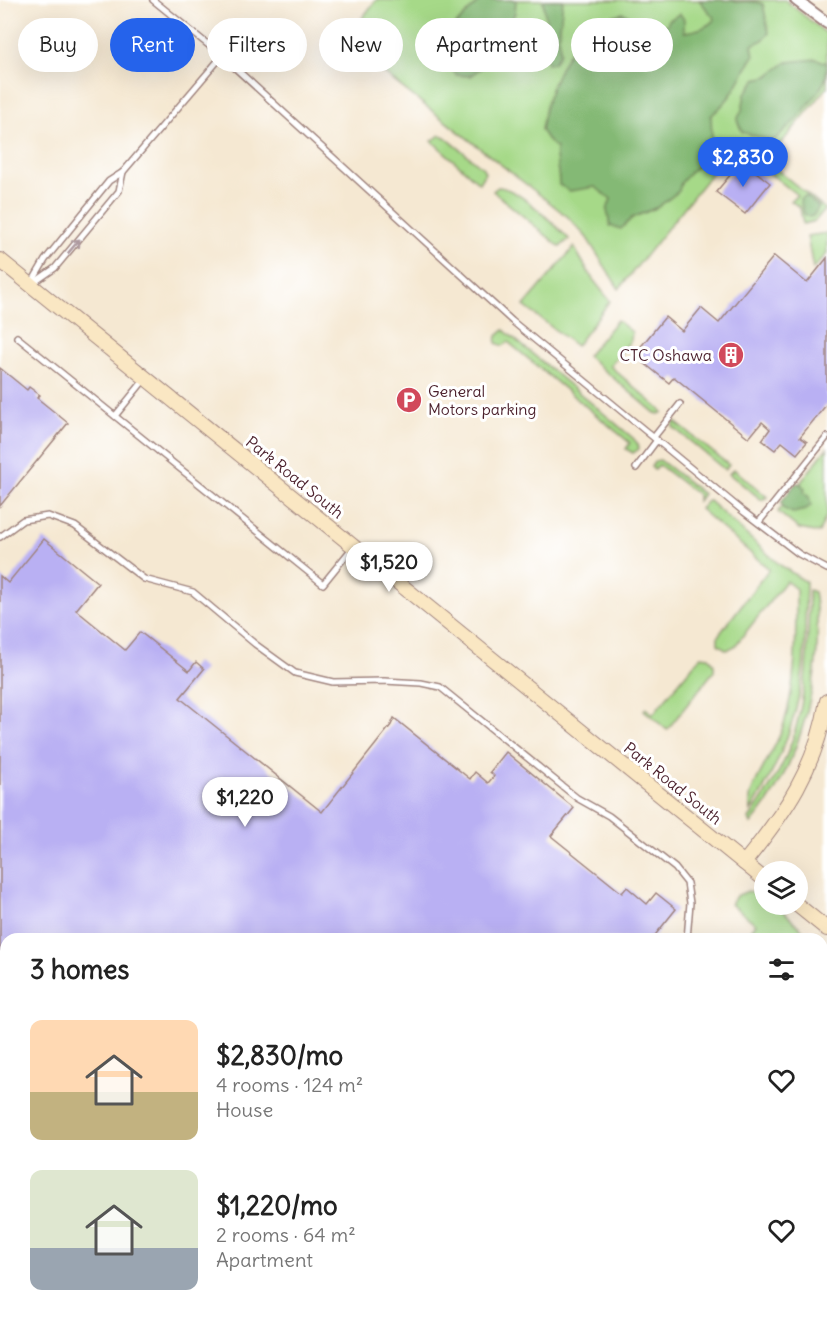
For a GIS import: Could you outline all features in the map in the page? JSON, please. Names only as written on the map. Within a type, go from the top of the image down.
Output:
[{"type":"main road","name":"Park Road South","points":[[0,260],[754,871]]},
{"type":"main road","points":[[744,863],[793,797],[811,762],[824,720],[827,701]]},
{"type":"main road","points":[[808,914],[827,929]]},
{"type":"street","points":[[796,0],[827,23]]},
{"type":"lane","points":[[153,0],[207,44]]},
{"type":"lane","points":[[31,285],[45,260],[109,181],[123,172],[208,72]]},
{"type":"lane","points":[[240,72],[512,321],[799,554],[827,569]]},
{"type":"lane","points":[[31,285],[55,268],[119,191],[123,172]]},
{"type":"lane","points":[[17,338],[323,584],[354,545]]},
{"type":"lane","points":[[115,416],[146,378]]},
{"type":"lane","points":[[636,468],[680,404]]},
{"type":"lane","points":[[759,522],[827,437]]},
{"type":"lane","points":[[0,537],[23,520],[48,516],[75,526],[144,579],[193,592],[255,644],[296,673],[333,682],[384,681],[421,683],[440,687],[577,798],[609,816],[675,868],[687,883],[690,903],[688,933]]},
{"type":"green space","points":[[376,0],[785,0],[827,34],[827,88],[763,165],[735,144],[619,289],[587,238],[568,217],[382,72],[403,72],[403,18],[362,18]]},
{"type":"green space","points":[[481,0],[516,0],[512,18],[462,18]]},
{"type":"green space","points":[[543,0],[563,0],[559,37],[559,18],[546,18]]},
{"type":"green space","points":[[699,0],[733,0],[763,4],[769,33],[763,40],[752,45],[754,56],[732,94],[711,116],[712,137],[704,148],[707,162],[693,169],[681,183],[679,191],[658,207],[632,218],[621,229],[610,226],[607,210],[611,199],[595,187],[570,191],[559,185],[556,148],[541,130],[552,86],[564,60],[571,50],[571,72],[673,72],[673,18],[680,14],[684,19],[684,32],[705,27],[715,19]]},
{"type":"green space","points":[[623,13],[637,18],[604,18]]},
{"type":"green space","points":[[817,59],[827,63],[823,84],[786,130],[772,141],[742,132],[737,120],[742,110],[745,94],[756,79],[768,76],[787,62]]},
{"type":"green space","points":[[454,72],[475,72],[470,76],[456,75]]},
{"type":"green space","points":[[440,135],[483,168],[485,173],[479,183],[432,141]]},
{"type":"green space","points":[[769,163],[825,209],[815,221],[803,224],[800,208],[791,201],[797,195],[763,168]]},
{"type":"green space","points":[[498,187],[516,193],[526,200],[569,239],[560,247],[493,191]]},
{"type":"green space","points":[[806,196],[819,207],[813,216],[809,217],[804,214],[800,199]]},
{"type":"green space","points":[[827,233],[827,254],[813,269],[807,236]]},
{"type":"green space","points":[[574,247],[592,278],[610,301],[576,346],[524,306]]},
{"type":"green space","points":[[617,320],[632,332],[631,340],[610,366],[663,412],[659,414],[587,356]]},
{"type":"green space","points":[[504,330],[633,438],[639,449],[633,453],[626,449],[630,443],[508,342],[503,346],[496,343],[497,336]]},
{"type":"green space","points":[[674,421],[729,465],[725,470],[673,427]]},
{"type":"green space","points":[[827,448],[827,514],[819,533],[799,529],[778,512]]},
{"type":"green space","points":[[660,460],[703,494],[698,501],[698,495],[659,465],[654,470],[651,467],[655,461]]},
{"type":"green space","points":[[734,469],[767,497],[762,500],[729,474]]},
{"type":"green space","points":[[796,483],[801,484],[805,489],[804,493],[809,497],[811,505],[805,510],[793,513],[784,509],[781,502]]},
{"type":"green space","points":[[708,500],[780,565],[806,582],[804,659],[796,708],[778,761],[751,811],[751,793],[780,735],[788,711],[795,659],[796,589],[786,581],[735,646],[727,650],[718,644],[718,636],[769,569],[700,509]]},
{"type":"green space","points":[[809,590],[814,592],[817,652],[806,715],[784,774],[769,800],[751,824],[749,819],[777,775],[793,739],[805,676]]},
{"type":"green space","points":[[701,656],[709,657],[714,664],[714,671],[667,730],[644,710],[646,708],[653,714]]},
{"type":"green space","points":[[748,891],[754,893],[754,915],[787,915],[806,933],[749,933],[756,924],[731,904],[736,896]]},
{"type":"building","points":[[742,161],[770,183],[745,214],[716,192]]},
{"type":"building","name":"CTC Oshawa","points":[[774,256],[807,283],[827,258],[827,404],[800,437],[807,442],[797,454],[782,442],[775,450],[762,440],[770,429],[762,422],[749,438],[674,377],[669,383],[634,355],[665,317],[682,331],[701,308],[719,323]]},
{"type":"building","points":[[0,368],[27,390],[29,387],[40,395],[37,398],[68,423],[0,506]]},
{"type":"building","points":[[44,539],[98,583],[76,610],[125,650],[140,632],[189,671],[196,662],[204,669],[180,698],[322,812],[391,725],[394,718],[470,779],[475,772],[488,783],[494,776],[490,772],[506,752],[574,808],[551,836],[622,893],[627,887],[647,904],[656,893],[676,909],[657,933],[0,933],[0,576],[8,583]]},
{"type":"place","name":"CTC Oshawa","points":[[731,355]]},
{"type":"place","name":"General Motors parking","points":[[409,400]]}]
